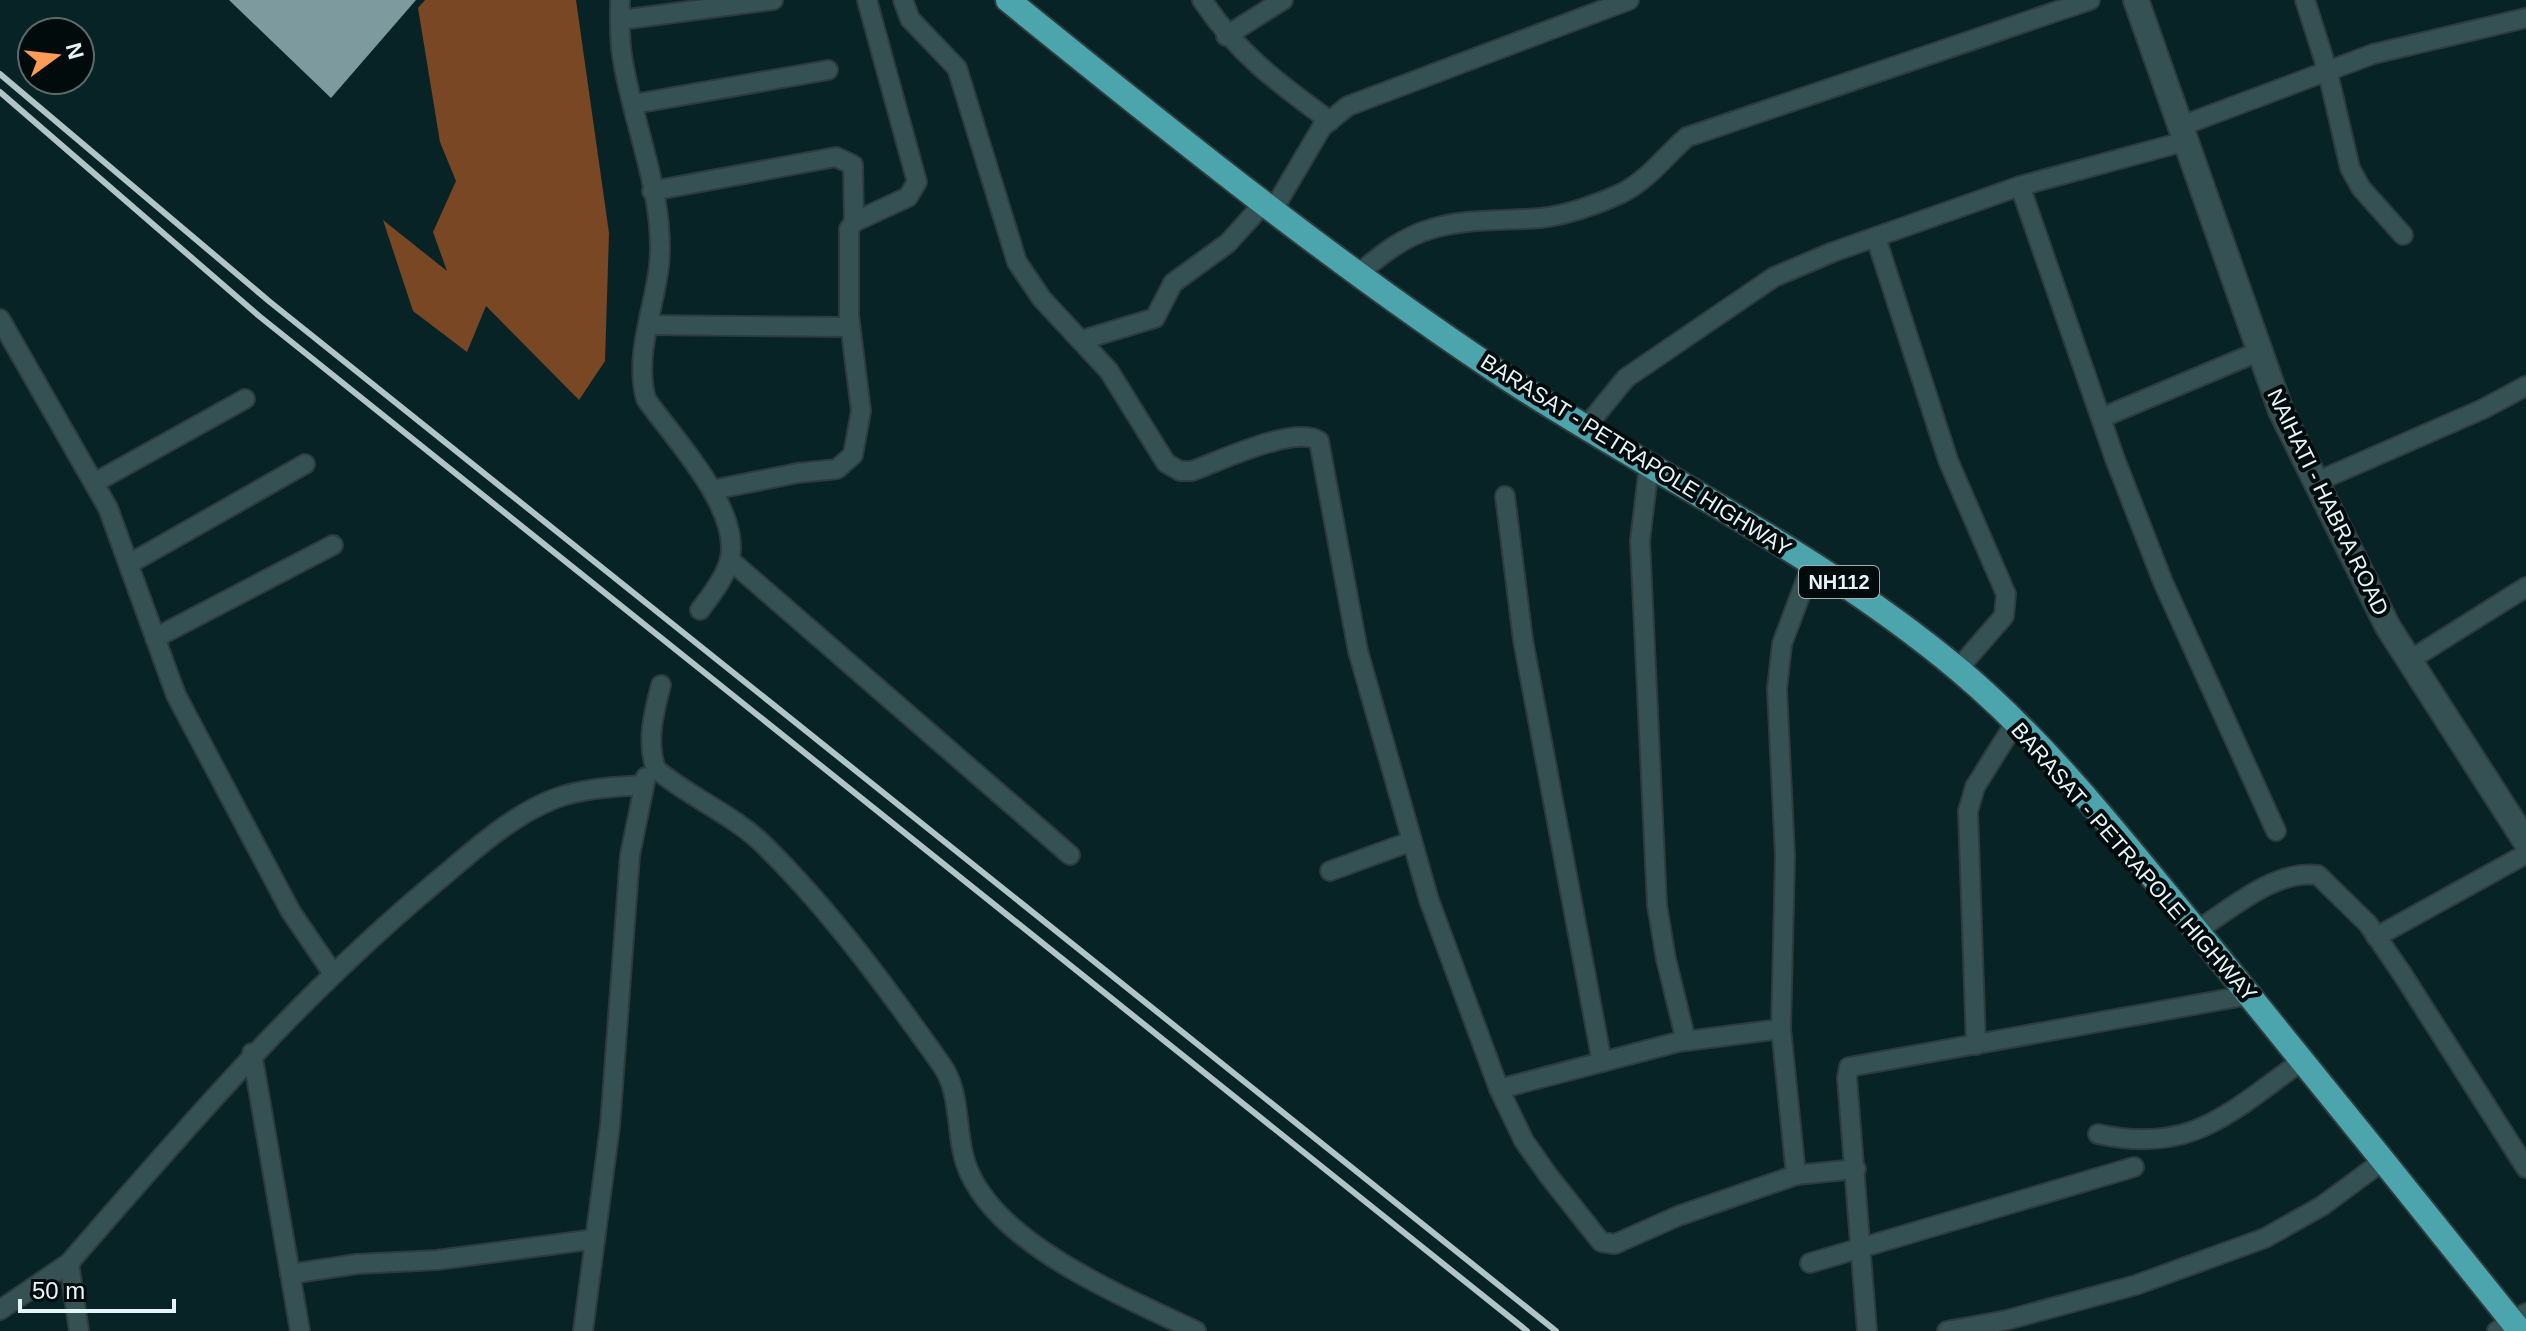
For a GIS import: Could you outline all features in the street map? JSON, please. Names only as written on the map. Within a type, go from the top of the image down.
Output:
[{"type":"highway","name":"BARASAT - PETRAPOLE HIGHWAY","points":[[1008,0],[1268,206],[1502,374],[1812,564],[1862,597],[1958,669],[2015,723],[2196,931],[2514,1324]]},
{"type":"main road","name":"NAIHATI - HABRA ROAD","points":[[2136,0],[2281,411],[2388,627],[2526,842]]},
{"type":"street","points":[[620,0],[622,58],[658,225],[659,265],[642,365],[646,399],[712,490],[729,533],[730,560],[700,610]]},
{"type":"street","points":[[620,20],[773,0]]},
{"type":"street","points":[[854,222],[908,197],[917,182],[867,0]]},
{"type":"street","points":[[903,0],[910,19],[957,68],[1017,262],[1042,299],[1109,371],[1166,463],[1180,471],[1192,471],[1292,436],[1310,435],[1319,441],[1358,651],[1429,900],[1499,1089],[1524,1141],[1601,1242],[1625,1241],[1678,1216],[1796,1175],[1856,1169]]},
{"type":"street","points":[[1202,0],[1226,36],[1264,73],[1330,121]]},
{"type":"street","points":[[1226,36],[1283,0]]},
{"type":"street","points":[[1082,340],[1155,318],[1173,283],[1228,243],[1268,206],[1330,121],[1348,106],[1629,0]]},
{"type":"street","points":[[1359,273],[1392,246],[1431,229],[1545,218],[1592,205],[1624,192],[1661,166],[1687,137],[2090,0]]},
{"type":"street","points":[[2305,0],[2327,69],[2350,168],[2361,188],[2403,235]]},
{"type":"street","points":[[1586,427],[1626,378],[1774,277],[2020,186],[2183,133],[2327,69],[2502,21],[2526,18]]},
{"type":"street","points":[[634,104],[828,70]]},
{"type":"street","points":[[652,191],[836,157],[853,165],[854,222],[847,238],[850,327],[861,411],[853,455],[837,469],[798,473],[712,490]]},
{"type":"street","points":[[2020,186],[2101,418],[2163,582],[2276,831]]},
{"type":"street","points":[[1876,238],[1948,460],[2006,594],[2004,616],[1958,669]]},
{"type":"street","points":[[0,319],[108,508],[176,695],[291,912],[332,972]]},
{"type":"street","points":[[648,325],[850,327]]},
{"type":"street","points":[[2101,418],[2260,351]]},
{"type":"street","points":[[2316,482],[2483,409],[2526,386]]},
{"type":"street","points":[[94,483],[245,399]]},
{"type":"street","points":[[129,564],[305,464]]},
{"type":"street","points":[[1649,466],[1640,541],[1657,905],[1666,959],[1686,1041]]},
{"type":"street","points":[[1505,496],[1523,640],[1602,1062]]},
{"type":"street","points":[[155,638],[333,545]]},
{"type":"street","points":[[730,560],[1070,855]]},
{"type":"street","points":[[1796,1175],[1781,1029],[1785,856],[1777,689],[1782,644],[1812,564]]},
{"type":"street","points":[[2410,660],[2526,587]]},
{"type":"street","points":[[583,1331],[610,1126],[630,855],[651,755],[661,685]]},
{"type":"street","points":[[1976,1045],[1968,811],[1975,787],[2015,723]]},
{"type":"street","points":[[651,755],[656,769],[668,779],[715,807],[764,844],[832,919],[944,1068],[956,1097],[959,1143],[970,1175],[997,1216],[1064,1263],[1191,1330]]},
{"type":"street","points":[[0,1310],[69,1263],[252,1053],[332,972],[462,860],[532,809],[581,791],[644,785]]},
{"type":"street","points":[[1330,871],[1412,841]]},
{"type":"street","points":[[2376,937],[2526,854]]},
{"type":"street","points":[[2196,931],[2264,888],[2289,877],[2318,875],[2376,937],[2526,1168]]},
{"type":"street","points":[[1867,1331],[1847,1078],[1849,1067],[1862,1062],[1976,1045],[2249,995]]},
{"type":"street","points":[[1499,1089],[1686,1041],[1781,1029]]},
{"type":"street","points":[[252,1053],[300,1331]]},
{"type":"street","points":[[2098,1134],[2132,1141],[2200,1131],[2302,1061]]},
{"type":"street","points":[[1947,1331],[2007,1320],[2136,1285],[2252,1243],[2322,1206],[2383,1161]]},
{"type":"street","points":[[1810,1263],[2134,1167]]},
{"type":"street","points":[[290,1274],[357,1264],[437,1260],[595,1239]]},
{"type":"street","points":[[69,1263],[79,1331]]},
{"type":"shaded area","points":[[425,0],[576,0],[609,233],[605,361],[579,400],[486,306],[467,352],[413,311],[383,220],[447,271],[433,232],[456,181],[440,142],[418,8]]},
{"type":"building","points":[[229,0],[416,0],[331,98]]},
{"type":"railway","points":[[0,74],[270,302],[1556,1331]]},
{"type":"railway","points":[[0,92],[259,316],[1527,1331]]}]
